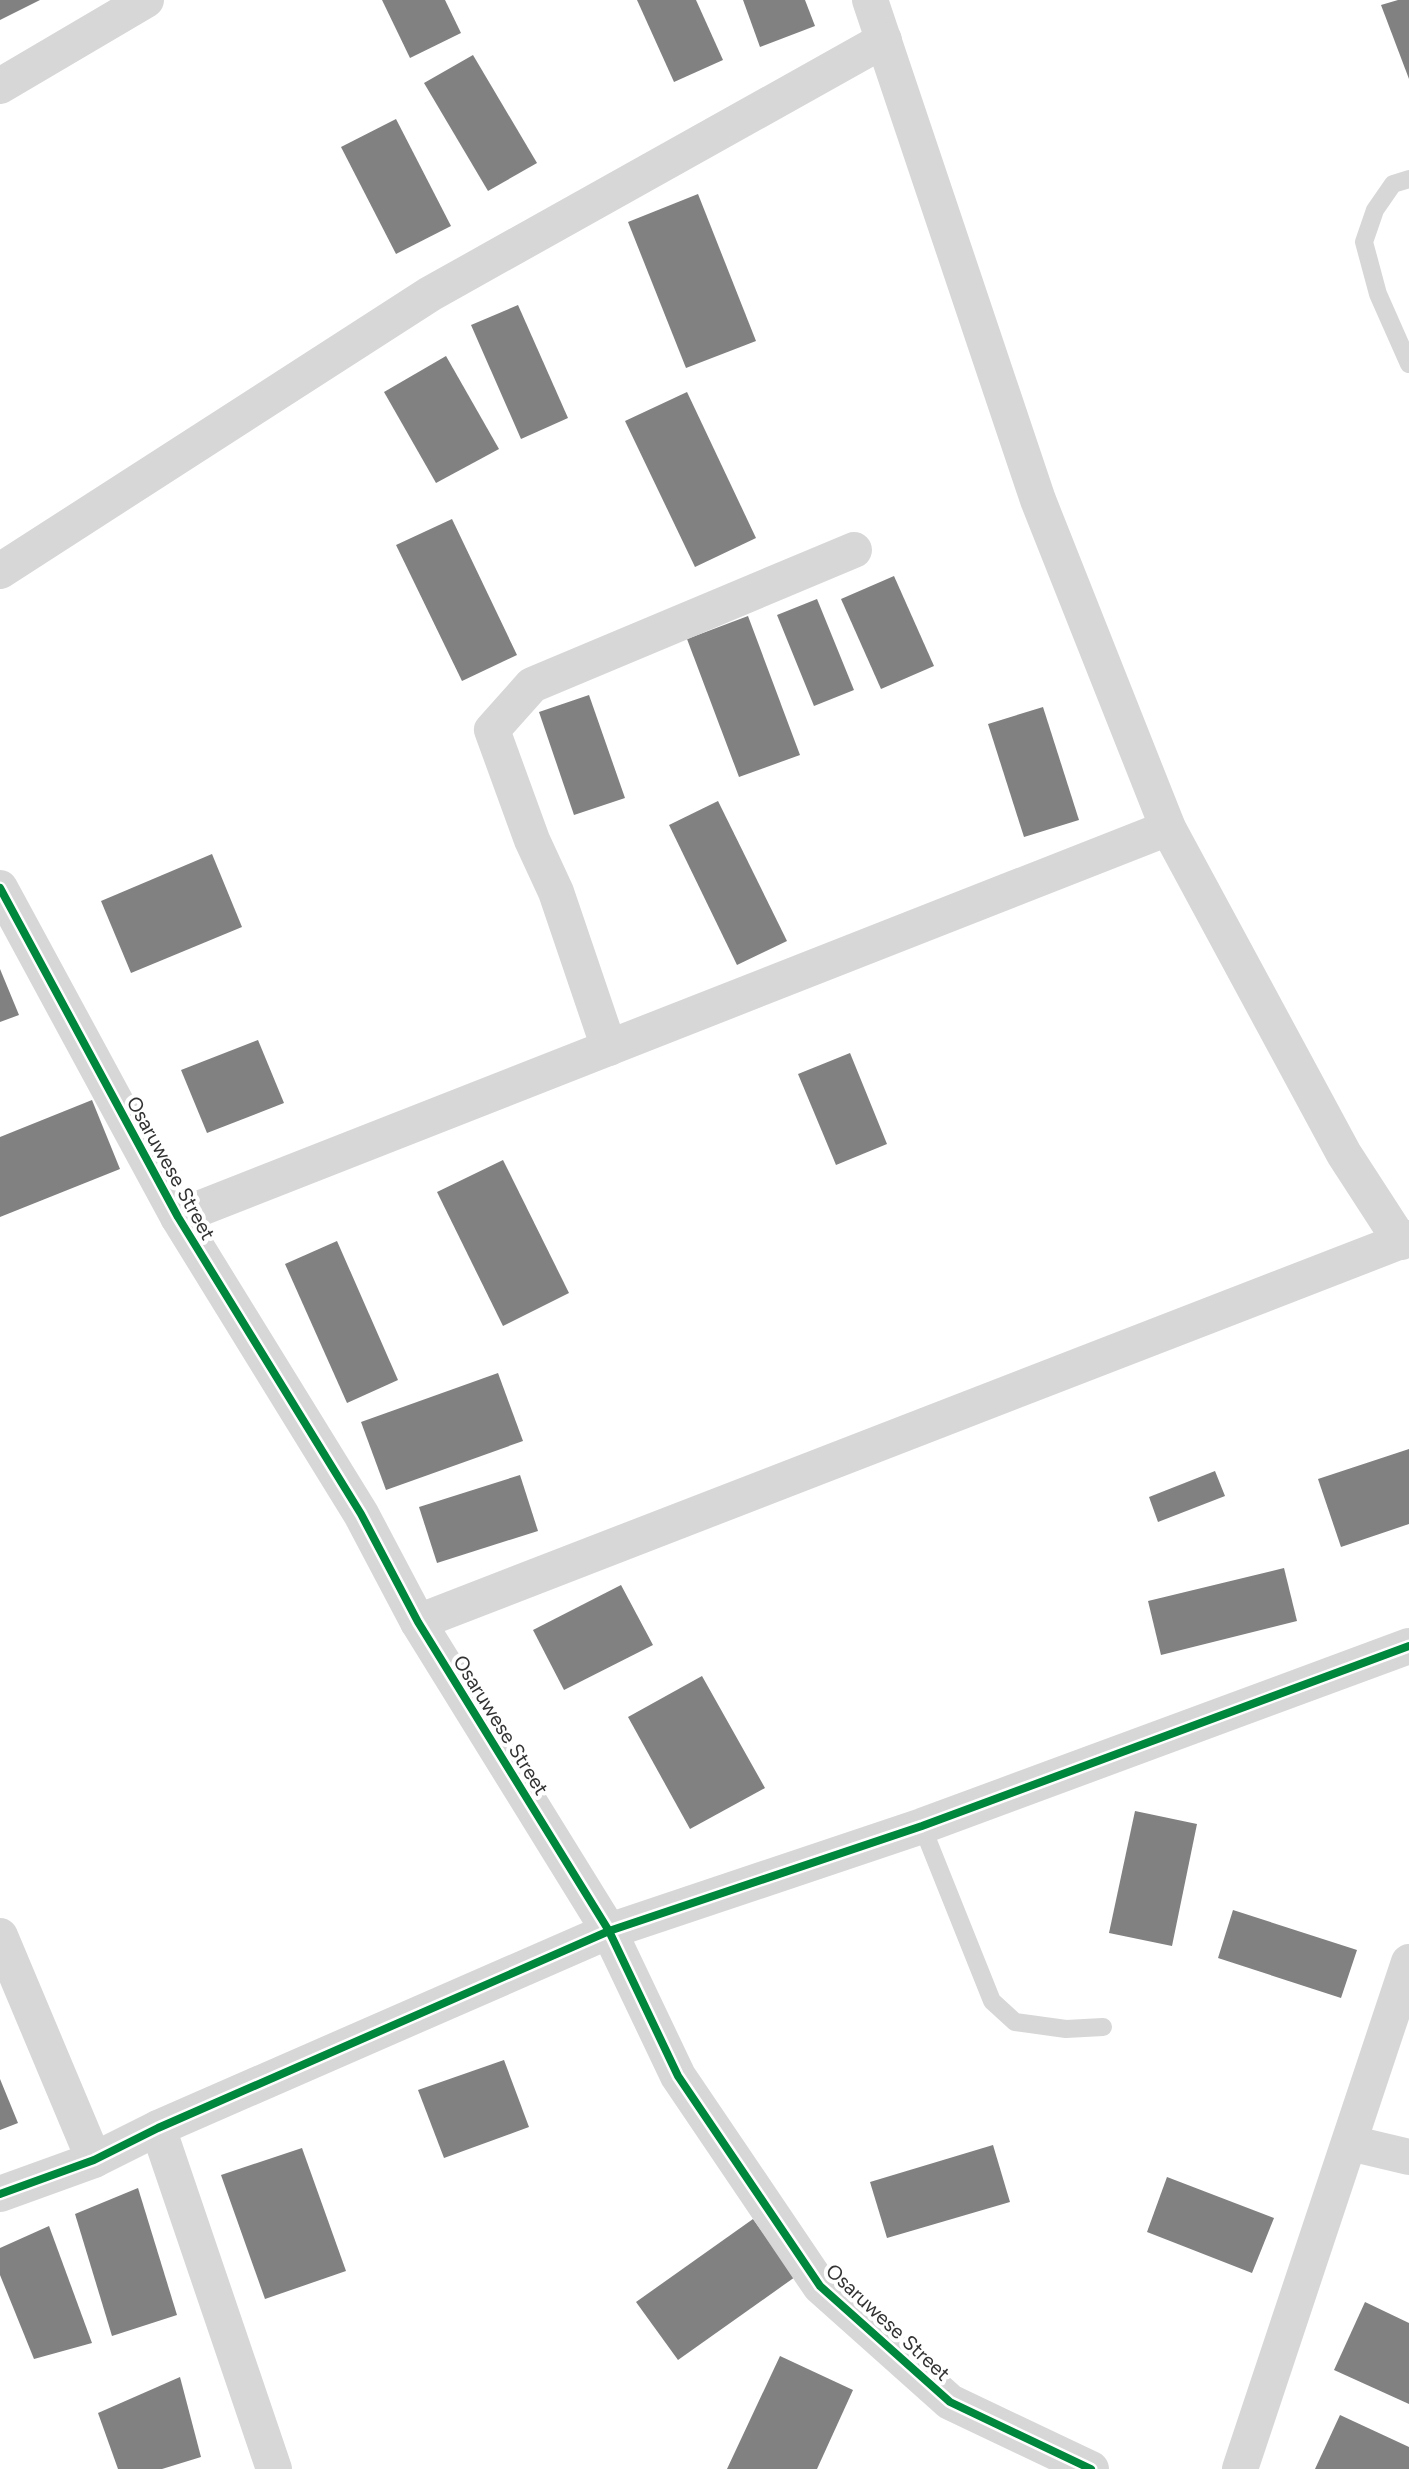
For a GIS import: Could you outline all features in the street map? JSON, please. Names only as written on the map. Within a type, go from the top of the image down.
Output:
[{"type":"street","points":[[0,86],[146,0]]},
{"type":"street","points":[[418,1622],[1405,1240],[1344,1154],[1168,828],[1038,500],[870,0]]},
{"type":"street","points":[[0,571],[430,294],[884,40]]},
{"type":"street","points":[[609,1048],[556,892],[532,840],[492,730],[532,685],[854,550]]},
{"type":"street","points":[[178,1217],[1168,828]]},
{"type":"street","name":"Osaruwese Street","points":[[0,888],[178,1217],[361,1514],[418,1622],[609,1931],[678,2076],[820,2286],[950,2402],[1091,2469]]},
{"type":"street","points":[[0,2194],[94,2160],[158,2128],[609,1931],[922,1826],[1409,1646]]},
{"type":"street","points":[[0,1936],[94,2160]]},
{"type":"street","points":[[1240,2469],[1409,1962]]},
{"type":"street","points":[[158,2128],[274,2469]]},
{"type":"street","points":[[1350,2143],[1409,2157]]},
{"type":"lane","points":[[1409,179],[1393,184],[1375,210],[1364,242],[1378,294],[1409,364]]},
{"type":"lane","points":[[922,1826],[992,2001],[1015,2022],[1066,2029],[1103,2027]]},
{"type":"building","points":[[0,0],[40,0],[0,20]]},
{"type":"building","points":[[382,0],[445,0],[461,33],[410,58]]},
{"type":"building","points":[[637,0],[696,0],[723,60],[674,82]]},
{"type":"building","points":[[743,0],[805,0],[815,26],[760,47]]},
{"type":"building","points":[[1409,0],[1409,79],[1381,5]]},
{"type":"building","points":[[473,55],[537,163],[488,191],[424,83]]},
{"type":"building","points":[[396,119],[451,226],[396,254],[341,147]]},
{"type":"building","points":[[698,194],[756,341],[686,368],[628,222]]},
{"type":"building","points":[[518,305],[568,418],[521,439],[471,325]]},
{"type":"building","points":[[446,356],[499,449],[436,483],[384,392]]},
{"type":"building","points":[[687,392],[756,538],[695,567],[625,421]]},
{"type":"building","points":[[452,519],[517,655],[462,681],[396,545]]},
{"type":"building","points":[[894,576],[934,666],[881,689],[841,599]]},
{"type":"building","points":[[817,599],[854,690],[814,706],[777,615]]},
{"type":"building","points":[[748,616],[800,755],[739,777],[687,639]]},
{"type":"building","points":[[589,695],[625,798],[574,815],[539,712]]},
{"type":"building","points":[[1043,707],[1079,820],[1024,837],[988,724]]},
{"type":"building","points":[[718,801],[787,941],[737,965],[669,825]]},
{"type":"building","points":[[212,854],[242,927],[131,973],[101,901]]},
{"type":"building","points":[[0,969],[19,1015],[0,1022]]},
{"type":"building","points":[[258,1040],[284,1103],[207,1133],[181,1070]]},
{"type":"building","points":[[850,1053],[887,1144],[836,1165],[798,1074]]},
{"type":"building","points":[[92,1100],[120,1169],[0,1217],[0,1137]]},
{"type":"building","points":[[503,1160],[569,1293],[503,1326],[437,1192]]},
{"type":"building","points":[[337,1241],[398,1380],[347,1403],[285,1264]]},
{"type":"building","points":[[498,1373],[523,1441],[386,1490],[361,1422]]},
{"type":"building","points":[[1409,1449],[1409,1524],[1341,1547],[1318,1479]]},
{"type":"building","points":[[1215,1471],[1225,1496],[1158,1522],[1149,1497]]},
{"type":"building","points":[[520,1475],[538,1531],[437,1563],[419,1507]]},
{"type":"building","points":[[1284,1568],[1297,1621],[1161,1655],[1148,1601]]},
{"type":"building","points":[[621,1585],[653,1645],[564,1690],[533,1630]]},
{"type":"building","points":[[702,1676],[765,1788],[690,1829],[628,1717]]},
{"type":"building","points":[[1135,1811],[1197,1824],[1172,1946],[1109,1933]]},
{"type":"building","points":[[1233,1910],[1357,1950],[1341,1998],[1218,1958]]},
{"type":"building","points":[[504,2060],[529,2127],[444,2158],[418,2090]]},
{"type":"building","points":[[0,2079],[18,2123],[0,2130]]},
{"type":"building","points":[[993,2145],[1010,2202],[887,2238],[870,2182]]},
{"type":"building","points":[[302,2148],[346,2271],[265,2299],[221,2175]]},
{"type":"building","points":[[1167,2177],[1274,2218],[1252,2273],[1147,2232]]},
{"type":"building","points":[[138,2188],[177,2315],[112,2336],[75,2214]]},
{"type":"building","points":[[753,2219],[795,2277],[678,2360],[636,2302]]},
{"type":"building","points":[[49,2226],[92,2343],[34,2359],[0,2275],[0,2248]]},
{"type":"building","points":[[1365,2302],[1409,2323],[1409,2404],[1334,2370]]},
{"type":"building","points":[[780,2356],[853,2390],[817,2469],[727,2469]]},
{"type":"building","points":[[180,2377],[201,2457],[162,2469],[118,2469],[98,2413]]},
{"type":"building","points":[[1340,2415],[1409,2447],[1409,2469],[1315,2469]]},
{"type":"cycle path","points":[[0,888],[178,1217],[361,1514],[418,1622],[609,1931],[678,2076],[820,2286],[950,2402],[1091,2469]]},
{"type":"cycle path","points":[[0,2194],[94,2160],[158,2128],[609,1931],[922,1826],[1409,1646]]}]
